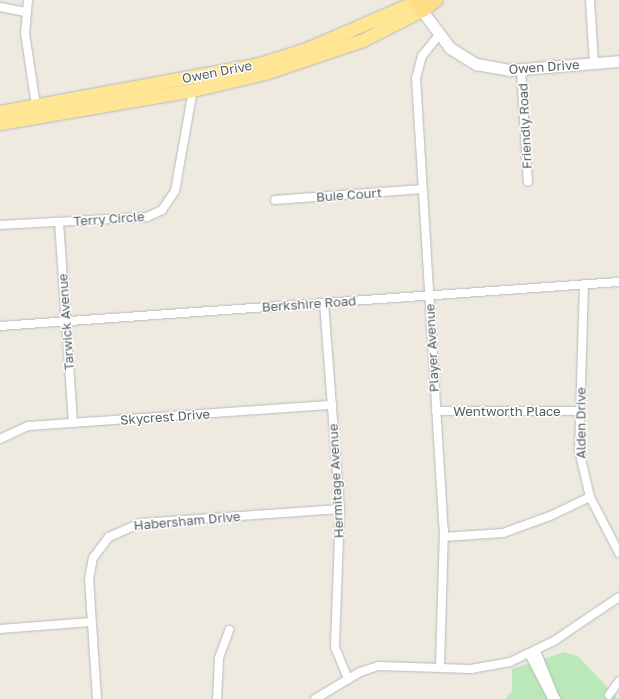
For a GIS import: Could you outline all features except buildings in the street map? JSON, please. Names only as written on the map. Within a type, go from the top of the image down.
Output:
[{"type":"highway","points":[[417,3],[436,0]]},
{"type":"highway","name":"Owen Drive","points":[[0,123],[193,90],[294,65],[363,40],[417,3]]},
{"type":"highway","name":"Owen Drive","points":[[0,112],[259,64],[304,50],[417,3]]},
{"type":"main road","name":"Owen Drive","points":[[417,3],[450,48],[476,64],[521,69],[619,61]]},
{"type":"street","points":[[28,0],[25,33],[36,106]]},
{"type":"street","points":[[590,0],[594,63]]},
{"type":"street","points":[[0,7],[26,12]]},
{"type":"street","name":"Player Avenue","points":[[439,35],[422,56],[416,78],[428,296],[444,537],[440,667]]},
{"type":"street","name":"Friendly Road","points":[[521,69],[528,182]]},
{"type":"street","name":"Terry Circle","points":[[0,225],[148,217],[168,205],[175,190],[193,90]]},
{"type":"street","name":"Buie Court","points":[[275,200],[422,189]]},
{"type":"street","name":"Tarwick Avenue","points":[[59,222],[73,423]]},
{"type":"street","name":"Berkshire Road","points":[[0,326],[619,282]]},
{"type":"street","name":"Alden Drive","points":[[584,284],[579,450],[590,497],[619,553]]},
{"type":"street","name":"Hermitage Avenue","points":[[324,303],[340,509],[335,647],[348,680]]},
{"type":"street","name":"Skycrest Drive","points":[[0,439],[28,426],[332,405]]},
{"type":"street","name":"Wentworth Place","points":[[436,411],[579,411]]},
{"type":"street","points":[[444,537],[503,532],[550,516],[590,497]]},
{"type":"street","name":"Habersham Drive","points":[[97,699],[88,588],[93,558],[106,540],[124,528],[142,523],[340,509]]},
{"type":"street","points":[[315,699],[348,680],[379,666],[484,668],[533,652],[619,597]]},
{"type":"street","points":[[0,629],[91,622]]},
{"type":"street","points":[[217,699],[219,658],[229,630]]},
{"type":"street","points":[[533,652],[551,696],[556,699]]},
{"type":"street","points":[[609,695],[619,681]]},
{"type":"green space","points":[[565,652],[579,657],[618,699],[505,699],[512,691],[512,669]]}]
